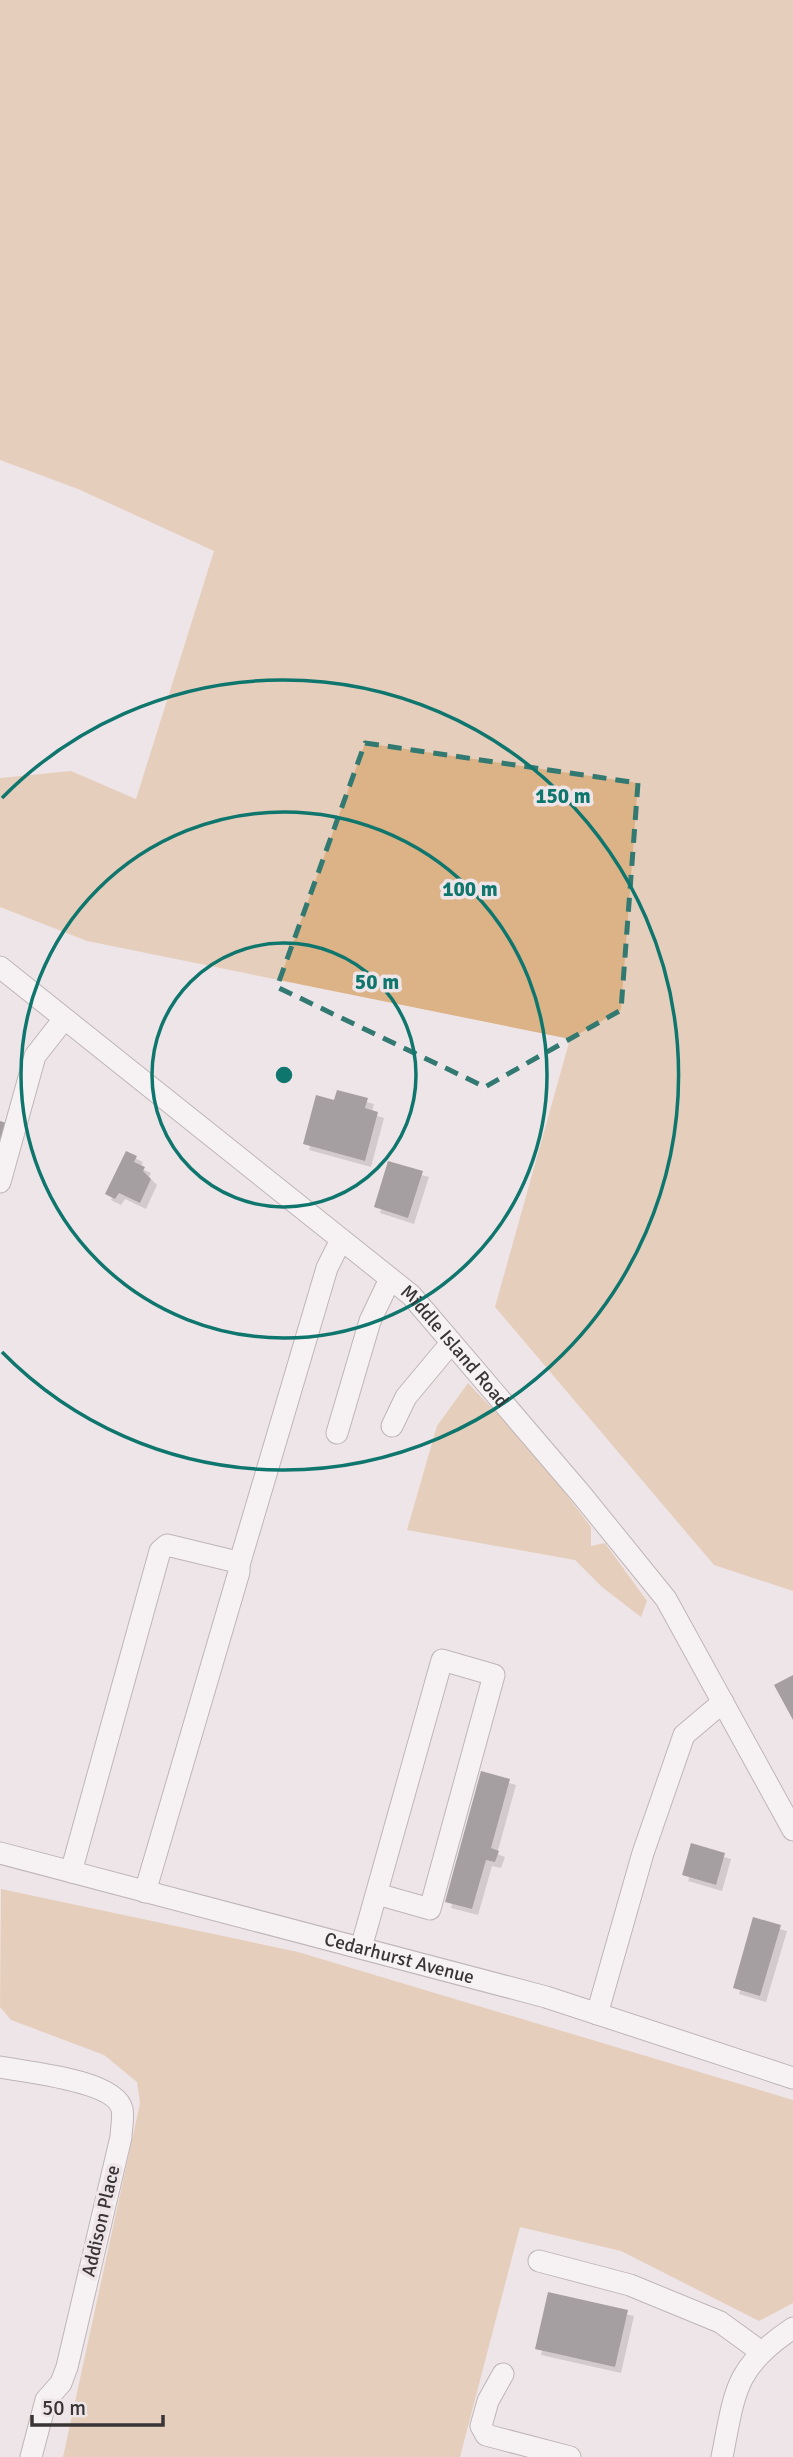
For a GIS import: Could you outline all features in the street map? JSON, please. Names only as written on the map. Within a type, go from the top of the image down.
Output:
[{"type":"street","name":"Middle Island Road","points":[[0,967],[411,1295],[581,1494],[666,1599],[793,1830]]},
{"type":"street","points":[[0,1182],[35,1056],[64,1018]]},
{"type":"street","points":[[145,1892],[327,1268],[341,1240]]},
{"type":"street","points":[[337,1433],[370,1321],[390,1279]]},
{"type":"street","points":[[392,1426],[406,1397],[452,1343]]},
{"type":"street","points":[[71,1872],[160,1551],[167,1545],[239,1564]]},
{"type":"street","points":[[360,1948],[442,1660],[494,1675],[430,1909],[377,1894]]},
{"type":"street","points":[[597,2014],[643,1853],[684,1735],[723,1702]]},
{"type":"street","name":"Cedarhurst Avenue","points":[[0,1853],[597,2014],[793,2078]]},
{"type":"street","name":"Addison Place","points":[[0,2067],[90,2085],[111,2095],[122,2108],[121,2137],[67,2367],[61,2383],[46,2400],[31,2457]]},
{"type":"street","points":[[539,2261],[630,2285],[720,2322],[760,2351]]},
{"type":"street","points":[[722,2457],[735,2389],[760,2351],[793,2328]]},
{"type":"street","points":[[502,2374],[488,2402],[481,2426],[486,2435],[570,2457]]},
{"type":"highlighted area","points":[[365,743],[638,783],[621,1010],[485,1087],[277,987]]},
{"type":"shaded area","points":[[0,0],[793,0],[793,1591],[714,1565],[495,1307],[570,1039],[87,941],[0,907],[0,778],[71,771],[136,799],[214,551],[78,489],[0,460]]},
{"type":"shaded area","points":[[468,1383],[534,1452],[591,1527],[591,1546],[605,1543],[647,1601],[641,1617],[602,1587],[575,1560],[407,1530],[437,1426]]},
{"type":"shaded area","points":[[1,1889],[298,1952],[793,2100],[793,2303],[759,2321],[621,2251],[520,2227],[460,2457],[63,2457],[140,2103],[137,2082],[104,2055],[11,2020],[0,2007]]},
{"type":"building","points":[[337,1090],[368,1098],[365,1108],[378,1112],[365,1161],[303,1144],[316,1095],[334,1100]]},
{"type":"building","points":[[0,1121],[9,1124],[0,1152]]},
{"type":"building","points":[[126,1151],[137,1156],[134,1162],[145,1167],[143,1171],[151,1179],[140,1203],[119,1193],[115,1199],[105,1194]]},
{"type":"building","points":[[388,1161],[423,1171],[408,1218],[374,1207]]},
{"type":"building","points":[[793,1675],[793,1720],[774,1685]]},
{"type":"building","points":[[481,1771],[510,1779],[491,1848],[499,1851],[495,1862],[486,1860],[472,1909],[445,1902]]},
{"type":"building","points":[[691,1843],[725,1853],[716,1885],[682,1875]]},
{"type":"building","points":[[753,1917],[781,1925],[760,1996],[733,1988]]},
{"type":"building","points":[[548,2292],[628,2310],[615,2367],[535,2349]]}]
